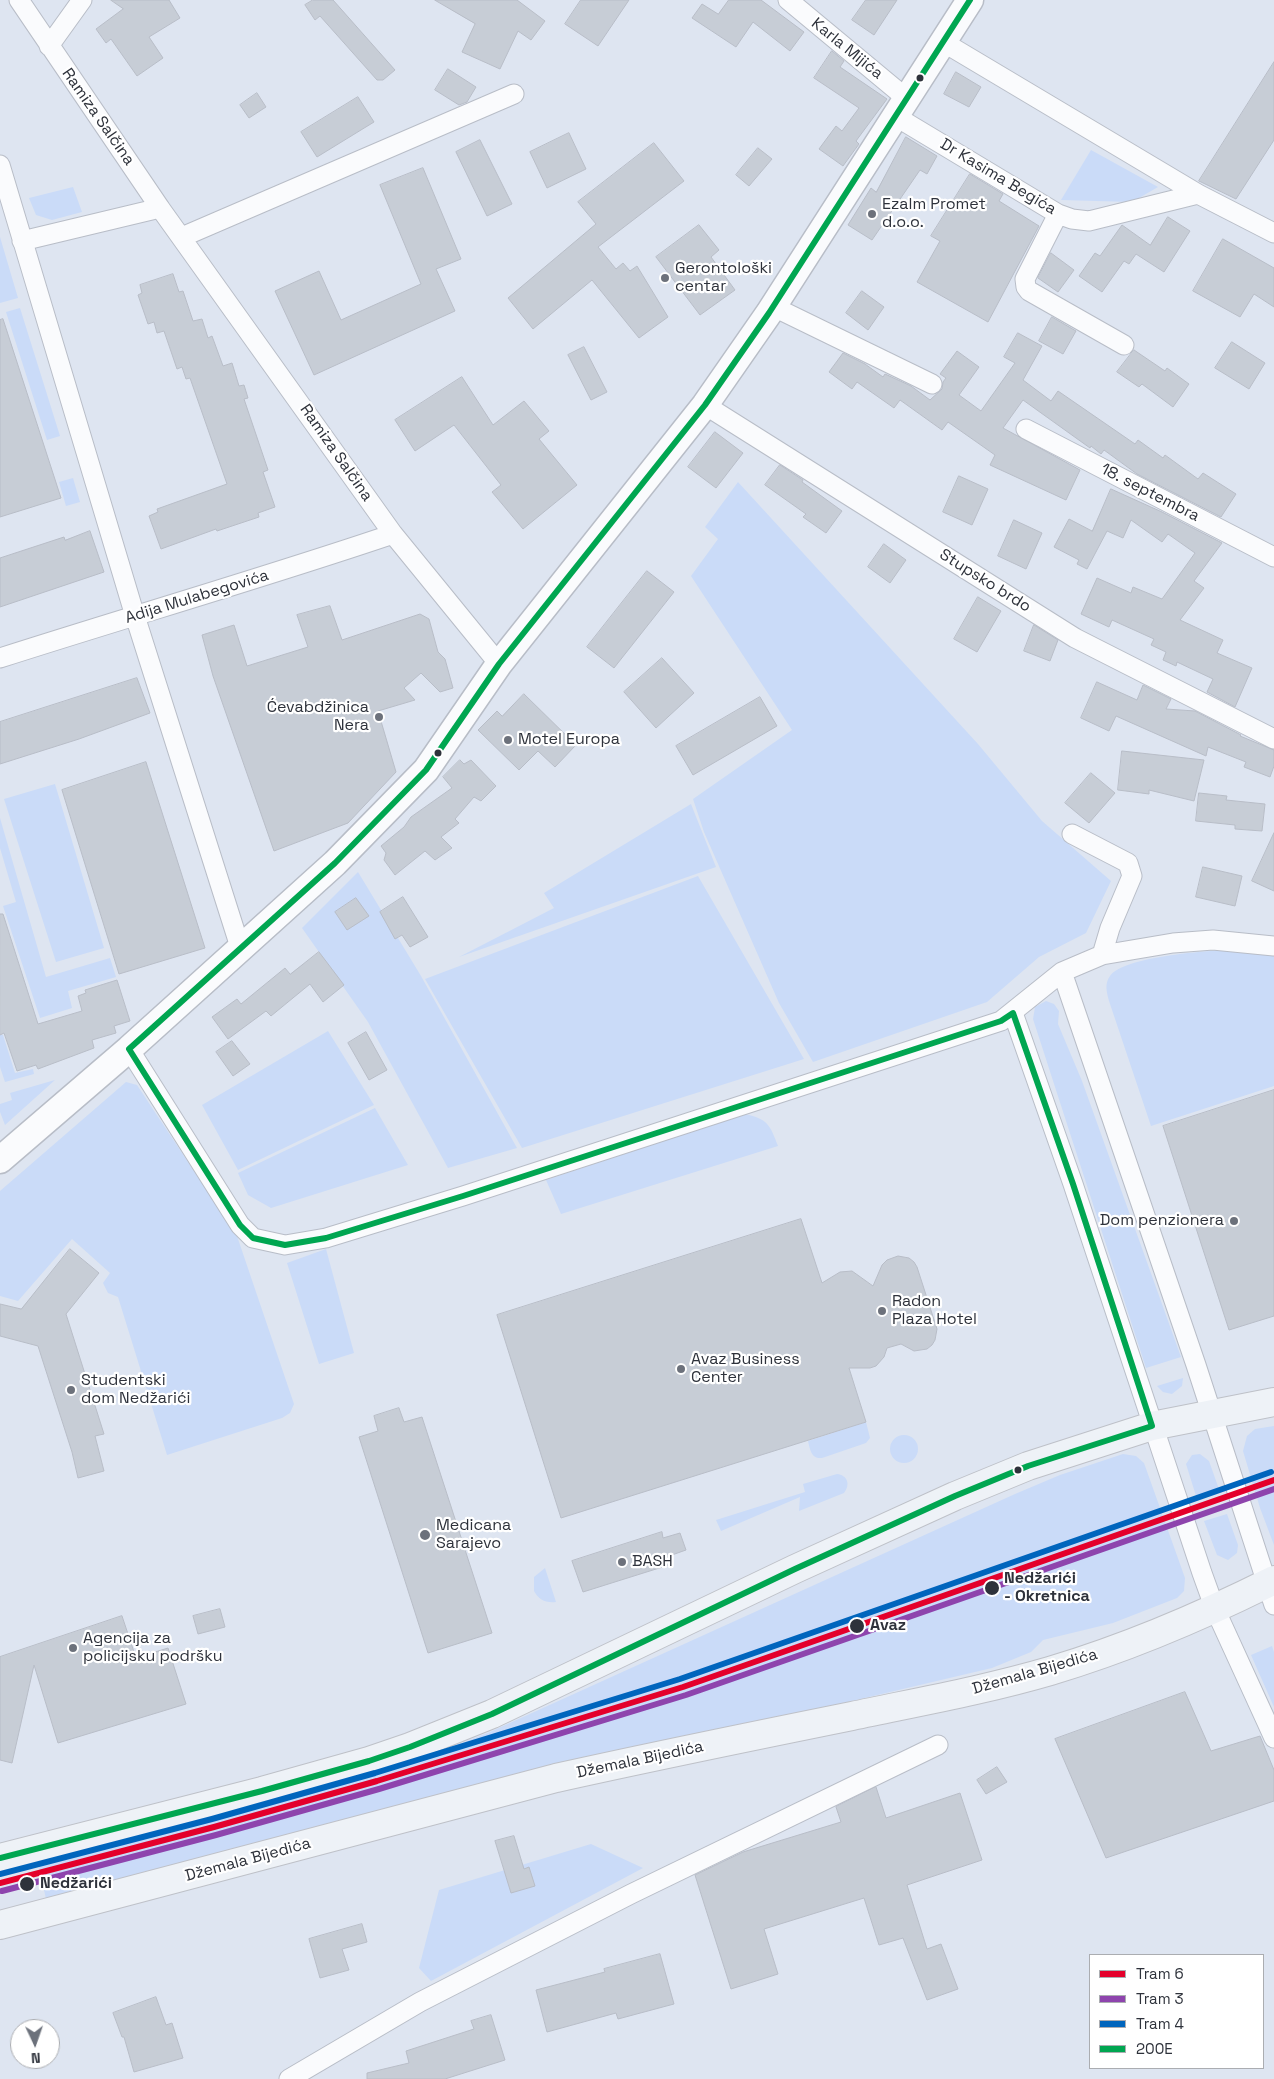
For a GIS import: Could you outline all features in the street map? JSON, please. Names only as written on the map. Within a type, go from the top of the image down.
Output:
[{"type":"main road","points":[[0,1858],[271,1789],[410,1748],[492,1714],[786,1573],[955,1496],[1037,1463],[1152,1426],[1274,1402]]},
{"type":"main road","name":"Džemala Bijedića","points":[[0,1925],[556,1778],[992,1686],[1071,1664],[1215,1609],[1272,1590]]},
{"type":"street","name":"Ramiza Salčina","points":[[19,0],[160,208],[393,534],[499,664]]},
{"type":"street","points":[[49,46],[82,0]]},
{"type":"street","name":"Karla Mijića","points":[[788,0],[900,107]]},
{"type":"street","points":[[0,1160],[129,1049],[335,863],[426,770],[499,664],[705,405],[769,313],[970,0]]},
{"type":"street","points":[[943,42],[1198,194],[1274,233]]},
{"type":"street","points":[[182,237],[514,94]]},
{"type":"street","name":"Dr Kasima Begića","points":[[900,107],[1058,214],[1089,221],[1198,194]]},
{"type":"street","points":[[0,165],[135,616],[240,947]]},
{"type":"street","points":[[22,241],[160,208]]},
{"type":"street","points":[[1058,214],[1025,278],[1026,287],[1029,291],[1124,345]]},
{"type":"street","points":[[769,313],[776,308],[932,384]]},
{"type":"street","name":"Stupsko brdo","points":[[705,405],[1075,638],[1274,739]]},
{"type":"street","name":"18. septembra","points":[[1026,429],[1274,557]]},
{"type":"street","name":"Adija Mulabegovića","points":[[0,658],[263,577],[393,534]]},
{"type":"street","points":[[1072,834],[1128,864],[1131,870],[1132,876],[1110,928],[1102,955]]},
{"type":"street","points":[[129,1049],[240,1225],[253,1238],[285,1245],[326,1238],[463,1196],[1001,1021],[1062,972],[1102,955],[1174,943],[1213,940],[1274,946]]},
{"type":"street","points":[[1062,972],[1272,1590]]},
{"type":"street","points":[[1013,1013],[1073,1184],[1152,1426],[1215,1609],[1274,1738]]},
{"type":"street","points":[[289,2079],[420,2002],[631,1894],[938,1745]]},
{"type":"shaded area","points":[[1091,150],[1158,187],[1132,202],[1061,200]]},
{"type":"shaded area","points":[[73,187],[82,212],[52,220],[36,215],[29,198]]},
{"type":"shaded area","points":[[0,237],[18,298],[0,303]]},
{"type":"shaded area","points":[[20,308],[60,436],[47,440],[6,312]]},
{"type":"shaded area","points":[[73,478],[80,502],[66,506],[59,482]]},
{"type":"shaded area","points":[[738,482],[978,744],[1042,821],[1111,881],[1086,933],[1039,957],[987,1002],[813,1062],[779,1003],[704,832],[693,799],[792,730],[691,576],[718,539],[705,527]]},
{"type":"shaded area","points":[[55,784],[104,948],[56,962],[4,799]]},
{"type":"shaded area","points":[[691,804],[716,867],[459,957],[554,908],[544,893]]},
{"type":"shaded area","points":[[0,818],[46,977],[110,958],[116,977],[68,991],[72,1008],[40,1018],[3,906],[16,902],[0,848]]},
{"type":"shaded area","points":[[358,872],[421,976],[517,1148],[448,1168],[368,1022],[302,928]]},
{"type":"shaded area","points":[[698,876],[804,1059],[522,1148],[425,979]]},
{"type":"shaded area","points":[[1222,950],[1274,954],[1274,1086],[1151,1126],[1109,1001],[1106,989],[1108,979],[1118,970],[1145,960]]},
{"type":"shaded area","points":[[1046,1001],[1054,1004],[1059,1011],[1058,1024],[1082,1081],[1181,1357],[1146,1368],[1033,1019],[1035,1007]]},
{"type":"shaded area","points":[[328,1031],[374,1105],[238,1170],[202,1105]]},
{"type":"shaded area","points":[[0,1035],[3,1035],[15,1073],[33,1069],[34,1074],[5,1082],[0,1067]]},
{"type":"shaded area","points":[[55,1080],[5,1125],[0,1112],[0,1104],[12,1100],[10,1093]]},
{"type":"shaded area","points":[[126,1082],[137,1085],[237,1236],[294,1404],[290,1413],[282,1418],[167,1455],[118,1297],[108,1293],[103,1283],[110,1273],[72,1239],[18,1301],[0,1296],[0,1191]]},
{"type":"shaded area","points":[[375,1108],[408,1165],[271,1208],[248,1195],[238,1173]]},
{"type":"shaded area","points":[[745,1114],[759,1118],[767,1124],[778,1146],[561,1214],[546,1180]]},
{"type":"shaded area","points":[[326,1249],[354,1353],[319,1364],[287,1263]]},
{"type":"shaded area","points":[[1183,1378],[1182,1386],[1172,1394],[1163,1392],[1157,1386]]},
{"type":"shaded area","points":[[866,1422],[870,1438],[866,1443],[822,1458],[813,1455],[808,1441]]},
{"type":"shaded area","points":[[1274,1426],[1274,1545],[1260,1508],[1243,1451],[1247,1436],[1255,1429]]},
{"type":"shaded area","points":[[904,1435],[914,1439],[918,1449],[914,1459],[904,1463],[894,1459],[890,1449],[894,1439]]},
{"type":"shaded area","points":[[1123,1454],[1136,1456],[1144,1463],[1185,1578],[1184,1591],[1177,1598],[1113,1623],[1043,1640],[1031,1652],[992,1668],[733,1729],[46,1899],[39,1867],[392,1770],[490,1732],[1015,1494],[1060,1475]]},
{"type":"shaded area","points":[[1200,1454],[1209,1461],[1220,1492],[1197,1499],[1186,1464],[1192,1455]]},
{"type":"shaded area","points":[[837,1474],[847,1480],[844,1493],[799,1511],[800,1497],[721,1531],[716,1520],[805,1492],[803,1484]]},
{"type":"shaded area","points":[[1227,1514],[1238,1545],[1237,1553],[1228,1560],[1217,1555],[1204,1521]]},
{"type":"shaded area","points":[[545,1568],[556,1602],[543,1600],[534,1591],[534,1577]]},
{"type":"shaded area","points":[[1272,1646],[1274,1652],[1274,1707],[1251,1655]]},
{"type":"shaded area","points":[[591,1844],[643,1868],[431,1981],[419,1968],[439,1890]]},
{"type":"building","points":[[111,0],[169,0],[180,18],[149,37],[163,58],[137,76],[111,39],[106,43],[96,29],[123,9]]},
{"type":"building","points":[[313,0],[333,0],[395,70],[383,80],[377,80],[320,16],[315,20],[305,5]]},
{"type":"building","points":[[435,0],[517,0],[545,21],[531,40],[518,31],[500,69],[462,52],[475,24]]},
{"type":"building","points":[[581,0],[629,0],[598,46],[565,24]]},
{"type":"building","points":[[729,0],[761,0],[804,32],[790,51],[753,22],[736,47],[692,18],[702,4],[718,14]]},
{"type":"building","points":[[866,0],[897,0],[874,35],[852,20]]},
{"type":"building","points":[[832,51],[844,61],[840,67],[887,99],[856,141],[859,144],[843,166],[819,149],[836,126],[842,131],[859,108],[814,78]]},
{"type":"building","points":[[1274,62],[1274,140],[1236,199],[1199,181]]},
{"type":"building","points":[[448,69],[476,87],[467,102],[459,105],[435,90]]},
{"type":"building","points":[[956,72],[981,87],[969,107],[944,94]]},
{"type":"building","points":[[257,93],[266,107],[249,118],[240,105]]},
{"type":"building","points":[[358,97],[374,122],[317,157],[301,132]]},
{"type":"building","points":[[569,133],[586,169],[547,188],[530,152]]},
{"type":"building","points":[[906,137],[937,156],[927,174],[920,170],[872,240],[848,225],[871,188],[876,192]]},
{"type":"building","points":[[480,140],[512,204],[487,216],[456,152]]},
{"type":"building","points":[[654,143],[684,181],[598,247],[616,269],[623,263],[630,271],[637,266],[668,317],[639,338],[592,280],[533,329],[508,298],[596,224],[578,202]]},
{"type":"building","points":[[758,148],[772,159],[749,186],[736,175]]},
{"type":"building","points":[[423,168],[461,259],[436,269],[455,311],[314,375],[275,291],[319,271],[341,320],[421,284],[380,185]]},
{"type":"building","points":[[970,174],[1003,194],[999,201],[1039,226],[988,322],[917,282],[940,241],[931,236]]},
{"type":"building","points":[[1168,217],[1190,231],[1164,272],[1136,254],[1129,264],[1124,261],[1102,292],[1079,276],[1095,253],[1100,256],[1122,225],[1150,245]]},
{"type":"building","points":[[699,225],[719,250],[711,257],[735,290],[700,315],[656,257]]},
{"type":"building","points":[[1223,239],[1274,268],[1274,307],[1254,294],[1240,317],[1193,291]]},
{"type":"building","points":[[1051,253],[1074,270],[1058,292],[1038,278]]},
{"type":"building","points":[[173,274],[179,292],[183,291],[193,321],[202,319],[208,338],[212,336],[223,366],[232,363],[239,386],[244,385],[248,398],[244,399],[268,470],[263,472],[275,507],[258,513],[259,517],[217,531],[216,529],[161,549],[149,516],[158,512],[157,509],[227,484],[190,378],[186,379],[182,367],[177,369],[164,331],[157,333],[154,322],[148,324],[138,295],[142,293],[140,285]]},
{"type":"building","points":[[862,291],[884,307],[868,330],[846,313]]},
{"type":"building","points":[[1052,317],[1076,331],[1063,354],[1039,341]]},
{"type":"building","points":[[3,319],[61,498],[0,517],[0,320]]},
{"type":"building","points":[[1018,333],[1042,346],[1023,380],[1051,401],[1058,391],[1135,444],[1138,440],[1163,458],[1165,455],[1198,479],[1203,473],[1236,494],[1221,517],[1137,474],[1104,450],[1101,454],[1091,446],[1090,448],[1023,400],[1003,428],[1080,470],[1066,500],[990,465],[995,455],[948,422],[942,430],[900,400],[894,408],[857,382],[852,389],[829,372],[843,353],[865,364],[883,377],[885,374],[911,386],[930,400],[942,389],[946,378],[940,374],[957,351],[979,367],[959,395],[981,411],[1015,363],[1004,357]]},
{"type":"building","points":[[1232,342],[1265,363],[1249,389],[1215,368]]},
{"type":"building","points":[[584,347],[607,392],[591,400],[568,355]]},
{"type":"building","points":[[1134,350],[1165,371],[1167,368],[1189,384],[1173,407],[1142,384],[1139,387],[1117,372]]},
{"type":"building","points":[[462,377],[493,425],[524,401],[549,431],[539,439],[577,485],[523,529],[492,492],[501,485],[454,425],[415,451],[395,420]]},
{"type":"building","points":[[715,432],[743,453],[716,488],[688,467]]},
{"type":"building","points":[[780,465],[803,480],[802,482],[842,511],[826,533],[803,517],[806,514],[765,485]]},
{"type":"building","points":[[959,476],[988,489],[972,525],[943,512]]},
{"type":"building","points":[[1111,489],[1162,512],[1222,543],[1194,581],[1204,588],[1180,620],[1223,640],[1217,653],[1252,668],[1235,707],[1207,692],[1213,679],[1177,662],[1176,666],[1163,660],[1166,652],[1151,645],[1154,639],[1112,620],[1109,627],[1081,614],[1097,578],[1131,593],[1133,587],[1162,599],[1195,553],[1168,534],[1162,542],[1131,520],[1123,538],[1107,531],[1087,569],[1077,564],[1079,560],[1054,547],[1069,519],[1092,531]]},
{"type":"building","points":[[1014,520],[1042,533],[1026,569],[998,556]]},
{"type":"building","points":[[90,531],[104,572],[0,607],[0,558],[64,537],[65,540]]},
{"type":"building","points":[[884,544],[906,560],[890,583],[868,567]]},
{"type":"building","points":[[647,571],[674,592],[614,668],[587,647]]},
{"type":"building","points":[[978,597],[1001,611],[977,652],[954,639]]},
{"type":"building","points":[[330,606],[342,640],[420,614],[429,619],[438,652],[445,659],[453,688],[440,692],[421,673],[404,688],[415,700],[378,711],[396,772],[348,823],[274,851],[213,676],[202,635],[234,625],[247,666],[308,647],[297,615]]},
{"type":"building","points":[[1034,625],[1058,640],[1050,661],[1024,651]]},
{"type":"building","points":[[662,658],[694,693],[656,728],[624,692]]},
{"type":"building","points":[[137,678],[150,713],[79,739],[0,764],[0,722]]},
{"type":"building","points":[[1097,682],[1137,700],[1143,685],[1171,699],[1166,709],[1195,711],[1240,736],[1274,750],[1274,766],[1270,777],[1244,767],[1246,762],[1208,747],[1206,756],[1116,716],[1109,731],[1081,718]]},
{"type":"building","points":[[524,694],[576,745],[555,767],[538,751],[519,770],[478,730],[497,711],[502,716]]},
{"type":"building","points":[[760,697],[777,726],[693,775],[676,746]]},
{"type":"building","points":[[1122,751],[1204,760],[1194,801],[1149,790],[1149,794],[1118,790]]},
{"type":"building","points":[[460,760],[464,764],[471,760],[496,786],[481,801],[474,797],[455,819],[459,823],[441,837],[452,848],[435,860],[425,851],[395,875],[384,860],[386,853],[381,846],[404,827],[411,817],[452,788],[443,777]]},
{"type":"building","points":[[146,762],[205,948],[119,974],[62,790]]},
{"type":"building","points":[[1091,773],[1115,793],[1089,823],[1065,803]]},
{"type":"building","points":[[1199,793],[1227,796],[1226,800],[1265,804],[1262,831],[1235,829],[1235,825],[1196,821]]},
{"type":"building","points":[[1274,833],[1274,891],[1252,881]]},
{"type":"building","points":[[1203,867],[1242,876],[1235,906],[1196,897]]},
{"type":"building","points":[[403,897],[428,937],[410,947],[402,935],[395,939],[380,912]]},
{"type":"building","points":[[356,898],[369,916],[347,930],[335,912]]},
{"type":"building","points":[[0,914],[3,914],[38,1024],[82,1011],[78,996],[86,993],[85,990],[117,980],[130,1021],[114,1026],[116,1033],[92,1040],[94,1048],[38,1069],[36,1065],[17,1071],[4,1033],[0,1035]]},
{"type":"building","points":[[319,952],[344,985],[323,1002],[310,984],[271,1016],[266,1011],[228,1039],[212,1017],[237,999],[241,1004],[285,968],[290,974]]},
{"type":"building","points":[[366,1032],[387,1070],[369,1080],[348,1043]]},
{"type":"building","points":[[232,1041],[250,1064],[233,1076],[216,1052]]},
{"type":"building","name":"Dom penzionera","points":[[1274,1090],[1274,1316],[1229,1330],[1163,1126]]},
{"type":"building","name":"Avaz Business Center","points":[[801,1219],[822,1283],[840,1272],[852,1271],[873,1286],[882,1265],[887,1260],[898,1256],[909,1258],[914,1262],[937,1329],[932,1345],[927,1349],[914,1351],[901,1344],[887,1348],[884,1357],[876,1366],[870,1368],[849,1368],[866,1422],[561,1518],[497,1315]]},
{"type":"building","name":"Studentski dom Nedžarići","points":[[70,1249],[99,1273],[66,1314],[104,1434],[95,1436],[104,1471],[78,1478],[72,1452],[38,1346],[0,1336],[0,1304],[21,1309]]},
{"type":"building","name":"Medicana Sarajevo","points":[[399,1408],[404,1422],[422,1417],[492,1633],[428,1653],[359,1437],[378,1431],[374,1416]]},
{"type":"building","name":"BASH","points":[[662,1532],[663,1538],[680,1533],[686,1550],[669,1556],[672,1564],[583,1592],[572,1561]]},
{"type":"building","points":[[220,1609],[225,1627],[198,1634],[193,1616]]},
{"type":"building","points":[[122,1616],[136,1658],[168,1648],[186,1704],[58,1743],[34,1665],[12,1763],[0,1760],[0,1657]]},
{"type":"building","points":[[1185,1692],[1211,1751],[1260,1736],[1274,1770],[1274,1801],[1106,1858],[1055,1739]]},
{"type":"building","points":[[997,1767],[1007,1782],[986,1794],[977,1780]]},
{"type":"building","points":[[876,1787],[886,1818],[960,1793],[982,1860],[907,1885],[927,1949],[941,1944],[958,1989],[927,2000],[903,1938],[879,1945],[864,1898],[764,1929],[778,1974],[731,1989],[695,1875],[743,1852],[841,1822],[836,1807]]},
{"type":"building","points":[[514,1836],[524,1869],[529,1867],[535,1886],[511,1893],[495,1841]]},
{"type":"building","points":[[362,1924],[367,1942],[342,1949],[349,1970],[320,1978],[309,1939]]},
{"type":"building","points":[[660,1954],[674,2004],[618,2019],[616,2013],[547,2032],[536,1990],[605,1972],[604,1969]]},
{"type":"building","points":[[156,1997],[166,2025],[172,2023],[183,2058],[134,2072],[124,2037],[122,2037],[113,2013]]},
{"type":"building","points":[[491,2015],[505,2060],[445,2079],[367,2079],[367,2073],[409,2063],[406,2051],[474,2029],[471,2021]]},
{"type":"tram line","name":"4","points":[[0,1874],[212,1819],[375,1773],[680,1679],[1271,1472]]},
{"type":"tram line","name":"6","points":[[0,1883],[214,1827],[377,1781],[683,1687],[1274,1480]]},
{"type":"tram line","name":"3","points":[[2,1891],[216,1835],[379,1789],[686,1695],[1274,1489]]},
{"type":"transit line","name":"200E","points":[[0,1858],[262,1791],[369,1761],[410,1747],[492,1714],[795,1569],[955,1496],[1028,1466],[1152,1426],[1073,1184],[1013,1013],[1001,1021],[463,1196],[326,1238],[285,1245],[253,1238],[240,1225],[129,1049],[335,863],[426,770],[499,664],[705,405],[769,313],[970,0]]},
{"type":"place","name":"Ezalm Promet d.o.o.","points":[[872,214]]},
{"type":"place","name":"Gerontološki centar","points":[[665,278]]},
{"type":"place","name":"Ćevabdžinica Nera","points":[[379,717]]},
{"type":"place","name":"Motel Europa","points":[[508,740]]},
{"type":"place","name":"Dom penzionera","points":[[1234,1221]]},
{"type":"place","name":"Radon Plaza Hotel","points":[[882,1311]]},
{"type":"place","name":"Avaz Business Center","points":[[681,1369]]},
{"type":"place","name":"Studentski dom Nedžarići","points":[[71,1390]]},
{"type":"place","name":"Medicana Sarajevo","points":[[425,1535]]},
{"type":"place","name":"BASH","points":[[622,1562]]},
{"type":"place","name":"Nedžarići - Okretnica","points":[[992,1588]]},
{"type":"place","name":"Avaz","points":[[857,1626]]},
{"type":"place","name":"Agencija za policijsku podršku","points":[[73,1648]]},
{"type":"place","name":"Nedžarići","points":[[27,1884]]}]
